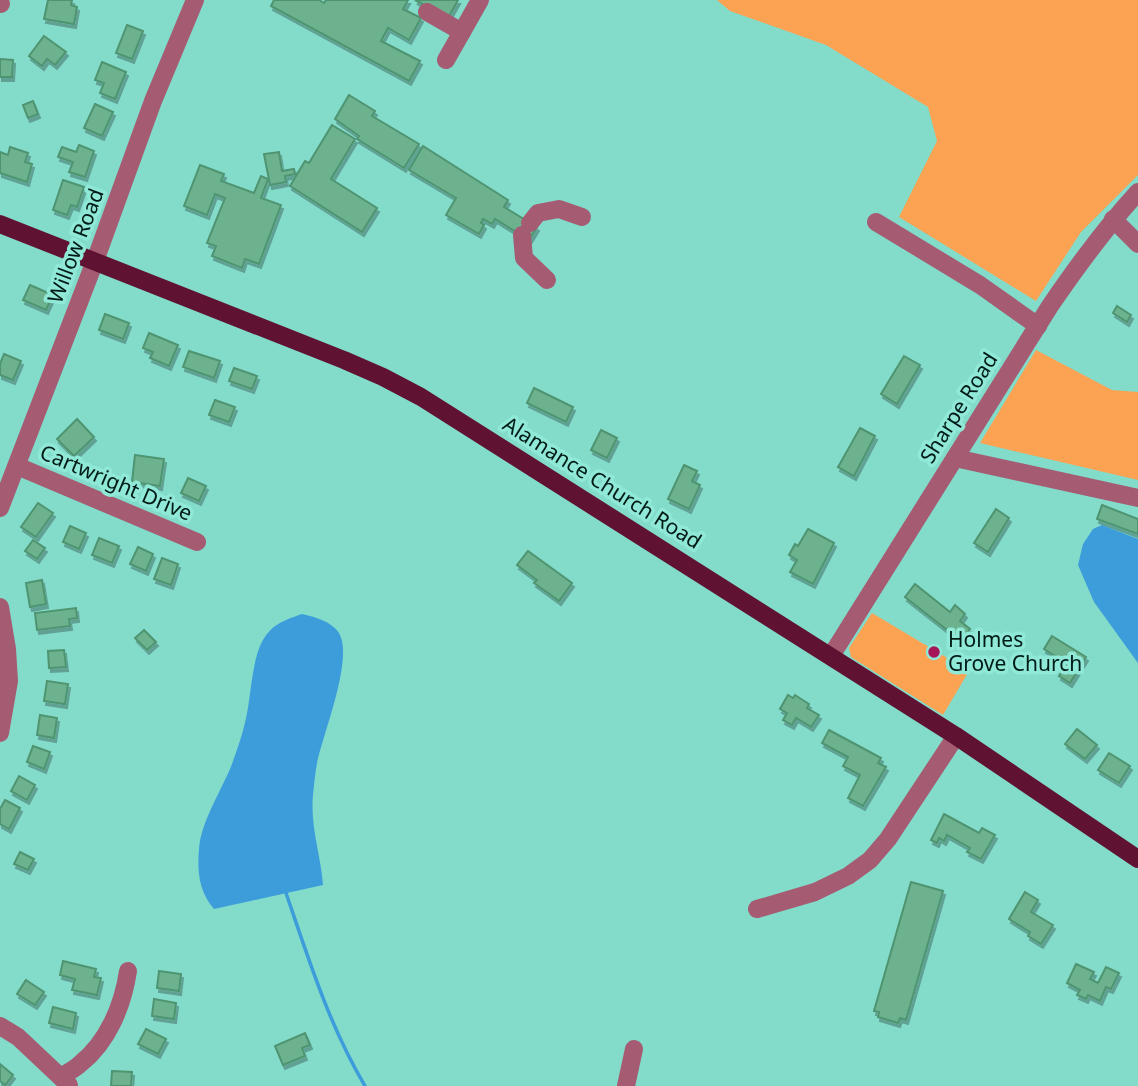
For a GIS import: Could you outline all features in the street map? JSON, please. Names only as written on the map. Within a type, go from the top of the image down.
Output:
[{"type":"main road","name":"Alamance Church Road","points":[[0,224],[344,360],[421,397],[956,736],[1138,859]]},
{"type":"street","name":"Willow Road","points":[[0,508],[153,102],[195,0]]},
{"type":"street","points":[[446,60],[480,0]]},
{"type":"street","points":[[427,12],[462,32]]},
{"type":"street","name":"Sharpe Road","points":[[831,656],[1088,250],[1138,192]]},
{"type":"street","points":[[547,280],[524,258],[526,229],[538,213],[559,209],[582,217]]},
{"type":"street","points":[[1113,219],[1138,244]]},
{"type":"street","points":[[876,222],[980,285],[1038,326]]},
{"type":"street","points":[[955,458],[1138,498]]},
{"type":"street","name":"Cartwright Drive","points":[[17,466],[197,542]]},
{"type":"street","points":[[0,607],[9,681],[2,709],[0,733]]},
{"type":"street","points":[[757,909],[815,892],[848,876],[870,860],[888,839],[956,736]]},
{"type":"street","points":[[0,1026],[18,1037],[65,1081],[104,1037],[114,1019],[128,971]]},
{"type":"street","points":[[626,1086],[634,1049]]},
{"type":"shaded area","points":[[717,0],[1138,0],[1138,175],[1081,232],[1036,301],[899,217],[937,141],[928,107],[826,45],[730,11]]},
{"type":"shaded area","points":[[1036,350],[1112,390],[1138,392],[1138,480],[980,443]]},
{"type":"shaded area","points":[[872,613],[969,671],[943,715],[851,657],[849,648]]},
{"type":"water","points":[[1102,525],[1138,539],[1138,663],[1094,602],[1078,565],[1083,544],[1093,529]]},
{"type":"water","points":[[302,614],[332,625],[339,633],[343,645],[340,677],[317,763],[313,795],[313,818],[323,885],[214,909],[205,896],[199,873],[201,838],[240,741],[259,648],[275,626]]},
{"type":"building","points":[[48,0],[72,0],[71,5],[77,7],[74,24],[44,19]]},
{"type":"building","points":[[274,0],[319,0],[324,3],[326,0],[408,0],[403,9],[421,18],[409,40],[388,28],[381,41],[420,61],[409,81],[271,6]]},
{"type":"building","points":[[415,0],[458,0],[448,18]]},
{"type":"building","points":[[127,25],[143,31],[132,59],[116,53]]},
{"type":"building","points":[[44,36],[66,52],[55,65],[47,59],[42,66],[29,56]]},
{"type":"building","points":[[0,59],[13,60],[12,77],[0,77]]},
{"type":"building","points":[[102,62],[126,72],[115,99],[100,93],[104,83],[95,80]]},
{"type":"building","points":[[349,95],[375,111],[372,116],[419,144],[404,168],[357,139],[359,136],[335,119]]},
{"type":"building","points":[[33,101],[38,114],[28,118],[23,105]]},
{"type":"building","points":[[95,104],[113,112],[102,136],[84,128]]},
{"type":"building","points":[[332,125],[355,139],[331,179],[377,208],[362,232],[290,186],[305,161],[309,163]]},
{"type":"building","points":[[79,145],[94,151],[85,177],[69,172],[73,162],[58,157],[62,147],[76,152]]},
{"type":"building","points":[[423,146],[508,200],[504,207],[537,227],[529,240],[495,219],[492,224],[483,219],[481,223],[484,225],[479,234],[446,215],[456,198],[409,170]]},
{"type":"building","points":[[10,147],[28,153],[25,162],[32,164],[27,182],[0,173],[0,152],[8,155]]},
{"type":"building","points":[[279,152],[282,171],[294,169],[295,174],[285,176],[286,182],[270,185],[264,154]]},
{"type":"building","points":[[200,165],[224,174],[221,181],[254,193],[261,176],[268,179],[261,198],[281,205],[259,264],[245,259],[242,268],[212,256],[216,246],[207,243],[225,198],[215,194],[207,215],[184,206]]},
{"type":"building","points":[[63,180],[84,187],[77,207],[71,205],[67,215],[53,210]]},
{"type":"building","points":[[30,285],[53,295],[46,310],[23,300]]},
{"type":"building","points":[[1117,306],[1131,315],[1127,322],[1113,313]]},
{"type":"building","points":[[105,314],[129,323],[123,339],[99,330]]},
{"type":"building","points":[[149,333],[178,345],[169,366],[150,358],[153,352],[143,348]]},
{"type":"building","points":[[189,351],[220,361],[214,378],[183,367]]},
{"type":"building","points":[[4,354],[21,361],[13,380],[0,375]]},
{"type":"building","points":[[904,356],[920,365],[897,404],[881,394]]},
{"type":"building","points":[[234,368],[257,376],[252,389],[229,381]]},
{"type":"building","points":[[534,388],[573,407],[566,422],[527,403]]},
{"type":"building","points":[[215,400],[235,407],[229,422],[209,415]]},
{"type":"building","points":[[77,419],[94,437],[74,456],[57,439]]},
{"type":"building","points":[[860,428],[875,436],[854,476],[838,467]]},
{"type":"building","points":[[601,430],[617,438],[607,458],[591,450]]},
{"type":"building","points":[[135,455],[164,459],[160,486],[132,482]]},
{"type":"building","points":[[684,465],[697,471],[692,481],[700,485],[689,509],[668,499]]},
{"type":"building","points":[[188,478],[206,486],[199,501],[181,493]]},
{"type":"building","points":[[38,503],[53,513],[36,537],[21,527]]},
{"type":"building","points":[[1102,505],[1138,519],[1138,534],[1097,519]]},
{"type":"building","points":[[996,509],[1009,518],[988,552],[974,543]]},
{"type":"building","points":[[70,526],[86,533],[79,549],[63,542]]},
{"type":"building","points":[[808,529],[834,543],[813,584],[790,572],[797,560],[789,555]]},
{"type":"building","points":[[99,538],[119,546],[112,563],[92,555]]},
{"type":"building","points":[[33,540],[45,548],[37,559],[25,551]]},
{"type":"building","points":[[138,547],[153,554],[146,571],[130,564]]},
{"type":"building","points":[[528,551],[572,583],[559,601],[534,583],[537,580],[517,565]]},
{"type":"building","points":[[162,558],[178,564],[171,585],[154,579]]},
{"type":"building","points":[[42,580],[46,604],[30,607],[26,583]]},
{"type":"building","points":[[915,584],[950,612],[955,605],[965,614],[960,621],[970,629],[961,641],[905,597]]},
{"type":"building","points":[[76,608],[77,618],[69,619],[70,626],[37,630],[35,613]]},
{"type":"building","points":[[144,630],[156,642],[147,650],[135,638]]},
{"type":"building","points":[[1052,636],[1086,657],[1070,683],[1059,676],[1067,664],[1044,649]]},
{"type":"building","points":[[64,650],[66,667],[49,668],[48,651]]},
{"type":"building","points":[[47,681],[68,684],[65,704],[44,701]]},
{"type":"building","points":[[788,695],[793,698],[795,695],[809,704],[807,708],[819,715],[811,727],[796,718],[792,725],[783,720],[787,713],[780,709]]},
{"type":"building","points":[[40,715],[57,718],[54,738],[37,735]]},
{"type":"building","points":[[1077,729],[1097,745],[1085,759],[1065,744]]},
{"type":"building","points":[[829,730],[881,758],[878,763],[886,767],[863,806],[848,798],[860,775],[843,766],[848,757],[822,743]]},
{"type":"building","points":[[33,746],[50,752],[44,769],[27,762]]},
{"type":"building","points":[[1109,753],[1130,766],[1119,783],[1098,770]]},
{"type":"building","points":[[19,776],[35,785],[27,800],[11,791]]},
{"type":"building","points":[[5,800],[20,808],[9,829],[0,824],[0,809]]},
{"type":"building","points":[[944,814],[979,833],[982,828],[995,835],[981,859],[967,852],[970,848],[947,835],[944,841],[939,838],[937,843],[931,840]]},
{"type":"building","points":[[20,852],[34,859],[28,870],[14,864]]},
{"type":"building","points":[[911,882],[943,891],[906,1020],[900,1018],[898,1023],[878,1017],[879,1012],[874,1011]]},
{"type":"building","points":[[1025,892],[1038,900],[1031,912],[1053,925],[1041,944],[1028,936],[1030,932],[1009,919]]},
{"type":"building","points":[[63,961],[96,969],[94,977],[101,978],[97,995],[72,990],[75,979],[60,975]]},
{"type":"building","points":[[1076,964],[1094,972],[1090,979],[1098,983],[1106,967],[1119,973],[1111,989],[1106,987],[1100,1001],[1088,995],[1086,999],[1077,995],[1080,990],[1067,983]]},
{"type":"building","points":[[159,971],[181,974],[179,991],[157,988]]},
{"type":"building","points":[[26,980],[44,992],[35,1005],[17,994]]},
{"type":"building","points":[[154,999],[176,1003],[174,1019],[152,1016]]},
{"type":"building","points":[[53,1007],[76,1013],[73,1029],[49,1023]]},
{"type":"building","points":[[146,1029],[166,1039],[158,1054],[138,1044]]},
{"type":"building","points":[[305,1033],[310,1045],[302,1048],[305,1056],[283,1065],[275,1046]]},
{"type":"building","points":[[0,1064],[13,1075],[5,1085],[0,1081]]},
{"type":"building","points":[[112,1071],[132,1072],[131,1086],[111,1086]]},
{"type":"waterway","points":[[287,889],[286,893],[321,992],[341,1040],[365,1086]]},
{"type":"place","name":"Holmes Grove Church","points":[[934,652]]}]
